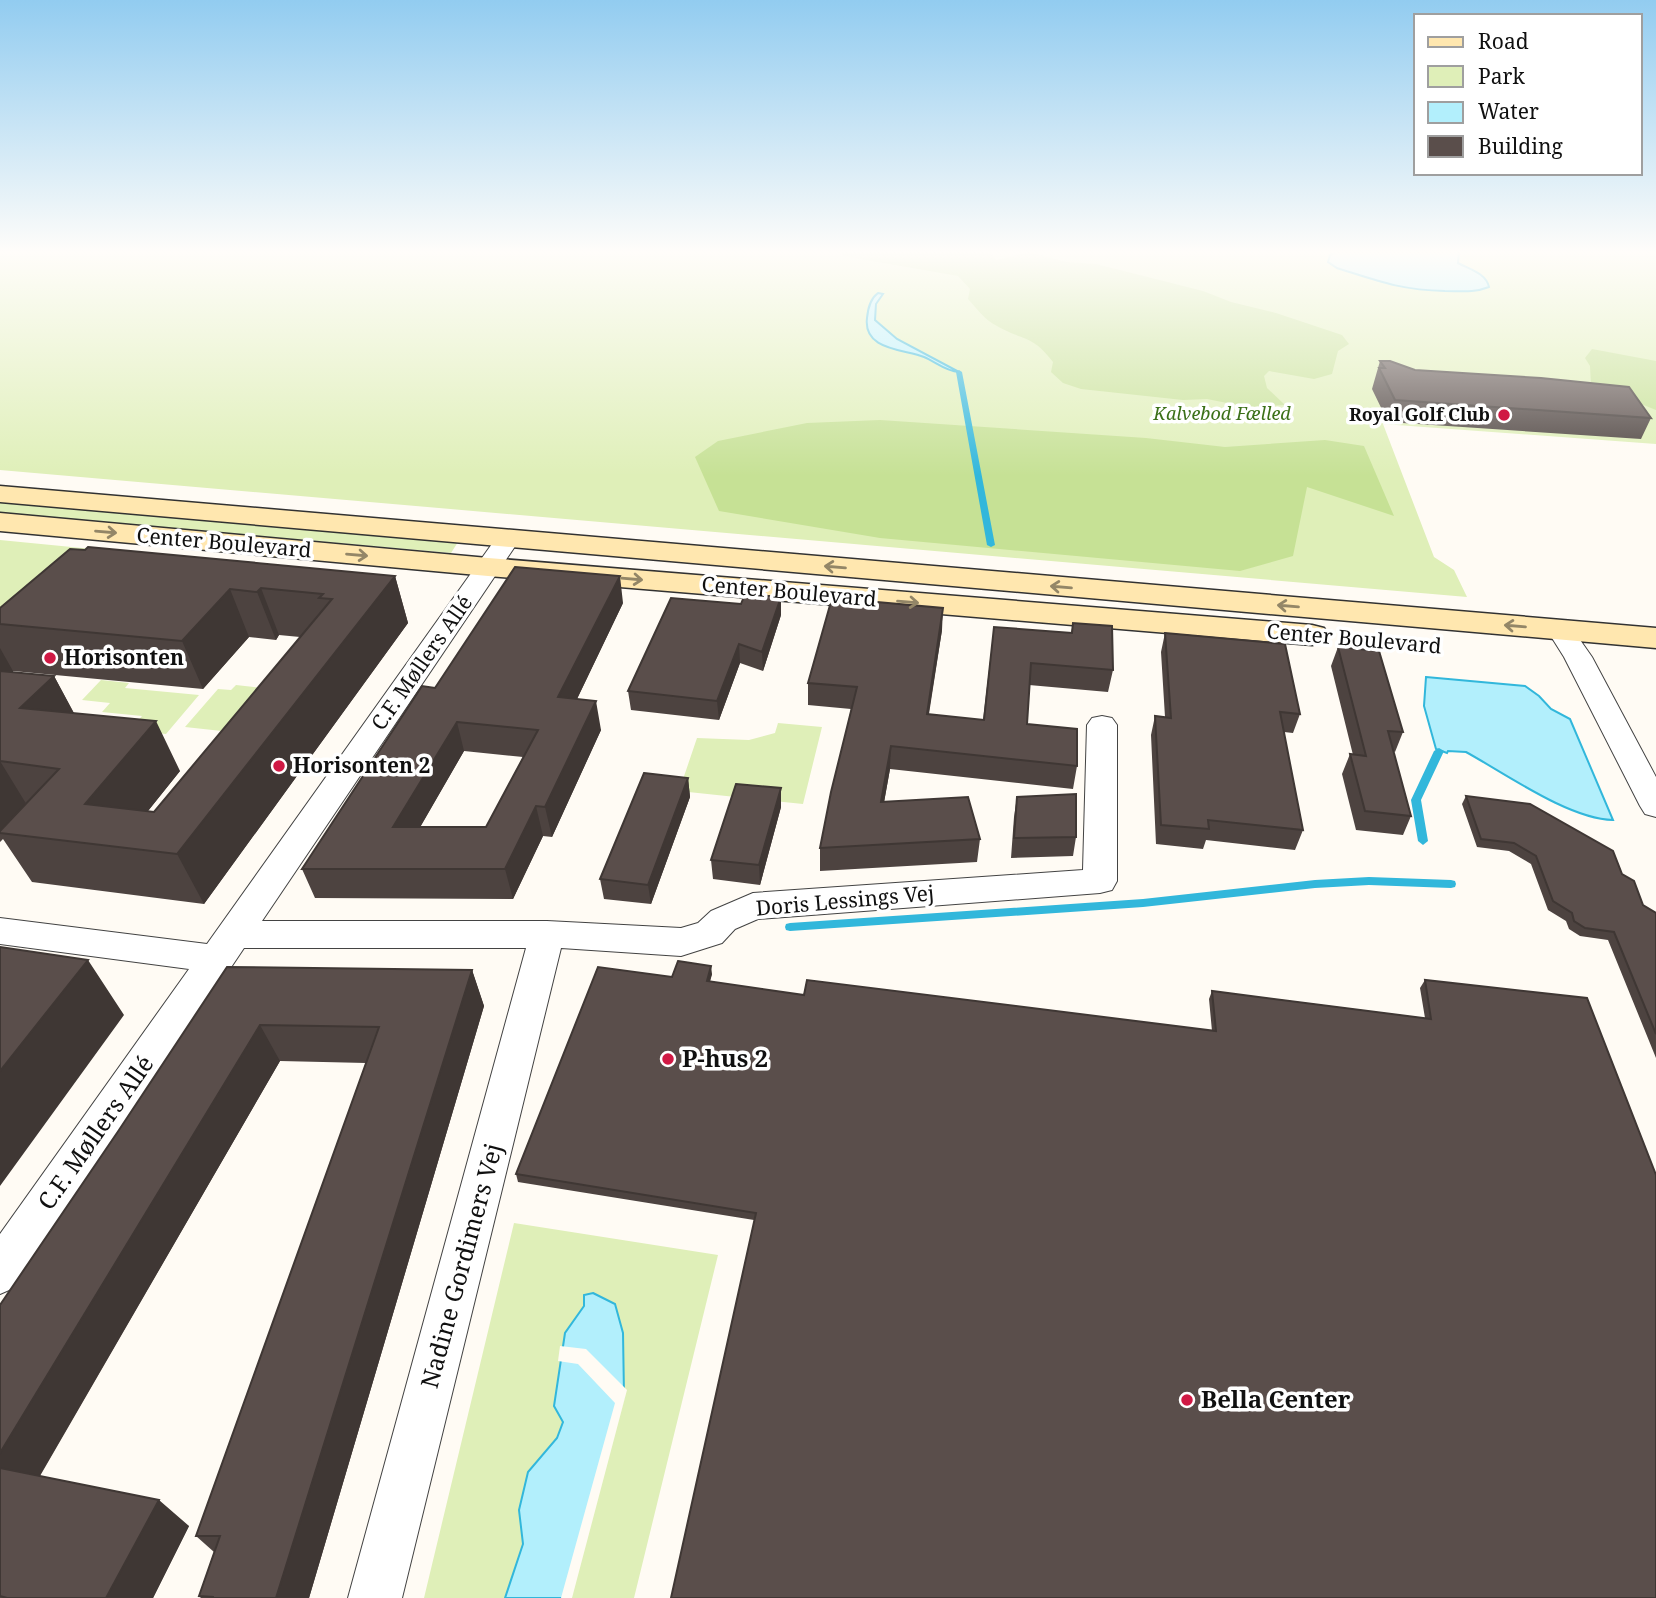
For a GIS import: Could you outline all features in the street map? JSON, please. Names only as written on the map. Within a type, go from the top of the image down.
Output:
[{"type":"street","name":"Center Boulevard","points":[[0,494],[1656,638]]},
{"type":"street","name":"Center Boulevard","points":[[0,522],[488,567],[1656,664]]},
{"type":"street","name":"C.F. Møllers Allé","points":[[0,1272],[508,539]]},
{"type":"street","points":[[1560,629],[1578,657],[1656,806]]},
{"type":"street","name":"Doris Lessings Vej","points":[[225,947],[547,934],[681,942],[710,933],[723,920],[753,906],[1100,881],[1102,725]]},
{"type":"street","points":[[1627,751],[1656,758]]},
{"type":"street","points":[[0,931],[225,947]]},
{"type":"street","name":"Nadine Gordimers Vej","points":[[374,1598],[547,934]]},
{"type":"green space","name":"Kalvebod Fælled","points":[[0,327],[1656,327],[1656,444],[1383,424],[1434,557],[1454,570],[1467,597],[0,470]]},
{"type":"green space","points":[[998,327],[1317,327],[1342,335],[1349,344],[1338,351],[1332,374],[1314,379],[1269,371],[1264,376],[1267,388],[1285,405],[1247,407],[1207,399],[1183,400],[1081,389],[1063,383],[1051,372],[1053,362],[1039,347]]},
{"type":"green space","points":[[1592,349],[1656,361],[1656,410],[1591,384],[1590,366],[1585,358]]},
{"type":"green space","points":[[880,420],[1146,438],[1225,447],[1325,440],[1364,446],[1394,516],[1307,487],[1293,556],[1240,571],[880,538],[719,511],[695,457],[718,441],[807,423]]},
{"type":"green space","points":[[0,502],[458,542],[451,553],[0,513]]},
{"type":"green space","points":[[0,540],[133,553],[0,671]]},
{"type":"green space","points":[[101,680],[129,683],[125,688],[199,695],[166,734],[130,730],[142,716],[102,712],[110,703],[82,700]]},
{"type":"green space","points":[[236,685],[301,692],[267,736],[185,727],[218,689],[231,690]]},
{"type":"green space","points":[[778,723],[822,727],[803,804],[679,791],[697,738],[749,740],[775,733]]},
{"type":"green space","points":[[514,1223],[718,1255],[634,1598],[424,1598]]},
{"type":"water","points":[[867,327],[883,327],[897,339],[959,372],[924,357],[886,346],[871,336]]},
{"type":"water","points":[[1426,677],[1525,686],[1551,709],[1570,719],[1613,820],[1596,818],[1558,804],[1466,752],[1447,753],[1436,749],[1424,706]]},
{"type":"water","points":[[593,1293],[615,1304],[623,1333],[624,1395],[569,1598],[505,1598],[523,1544],[519,1510],[528,1472],[557,1438],[563,1422],[554,1406],[565,1333],[584,1306],[584,1295]]},
{"type":"pier","points":[[560,1346],[586,1349],[627,1390],[572,1598],[561,1598],[615,1403],[578,1364],[558,1361]]},
{"type":"building","points":[[1380,361],[1390,361],[1415,370],[1629,387],[1651,418],[1395,400],[1379,368],[1385,368]]},
{"type":"building","points":[[88,547],[395,576],[177,854],[0,833],[59,769],[0,761],[0,671],[54,676],[20,708],[156,721],[85,804],[154,812],[332,599],[319,598],[323,594],[261,588],[257,592],[230,589],[182,641],[0,624],[0,608],[70,549],[85,550]]},
{"type":"building","points":[[515,567],[620,576],[558,697],[596,701],[545,807],[536,806],[505,869],[302,869],[422,686],[435,688]],"holes":[[[457,722],[538,730],[486,827],[393,827]]]},
{"type":"building","points":[[745,594],[781,597],[762,652],[739,644],[717,701],[628,691],[671,598],[741,604]]},
{"type":"building","points":[[832,598],[943,608],[927,714],[984,720],[994,627],[1072,633],[1073,623],[1112,626],[1113,670],[1031,663],[1027,724],[1077,729],[1077,766],[891,746],[881,802],[968,797],[980,839],[820,848],[857,687],[808,683]]},
{"type":"building","points":[[1165,633],[1285,644],[1300,714],[1280,712],[1303,830],[1208,820],[1209,829],[1161,825],[1155,716],[1171,718]]},
{"type":"building","points":[[1338,647],[1379,651],[1403,732],[1388,731],[1411,816],[1365,811],[1350,754],[1366,756]]},
{"type":"building","points":[[644,773],[688,778],[648,885],[600,879]]},
{"type":"building","points":[[736,784],[781,788],[759,865],[711,860]]},
{"type":"building","points":[[1076,794],[1076,837],[1014,838],[1017,797]]},
{"type":"building","points":[[1466,796],[1530,804],[1613,851],[1622,874],[1634,881],[1643,905],[1656,913],[1656,1034],[1614,932],[1585,928],[1574,921],[1572,913],[1553,901],[1536,856],[1514,843],[1481,839]]},
{"type":"building","points":[[0,947],[88,960],[0,1071]]},
{"type":"building","name":"Bella Center","points":[[678,961],[711,966],[707,981],[804,995],[807,980],[1216,1031],[1212,991],[1431,1019],[1425,980],[1587,998],[1656,1175],[1656,1598],[671,1598],[756,1213],[516,1174],[598,967],[672,977]]},
{"type":"building","points":[[227,967],[472,970],[276,1598],[199,1596],[220,1536],[196,1536],[379,1027],[260,1025],[0,1453],[0,1305]]},
{"type":"building","points":[[0,1468],[159,1500],[106,1598],[0,1596]]},
{"type":"waterway","points":[[959,372],[991,545]]},
{"type":"waterway","points":[[1423,841],[1416,800],[1439,751]]},
{"type":"waterway","points":[[790,927],[1143,903],[1315,884],[1369,881],[1451,884]]},
{"type":"place","name":"Royal Golf Club","points":[[1504,415]]},
{"type":"place","name":"Horisonten","points":[[50,658]]},
{"type":"place","name":"Horisonten 2","points":[[279,766]]},
{"type":"place","name":"P-hus 2","points":[[668,1059]]},
{"type":"place","name":"Bella Center","points":[[1187,1400]]}]
